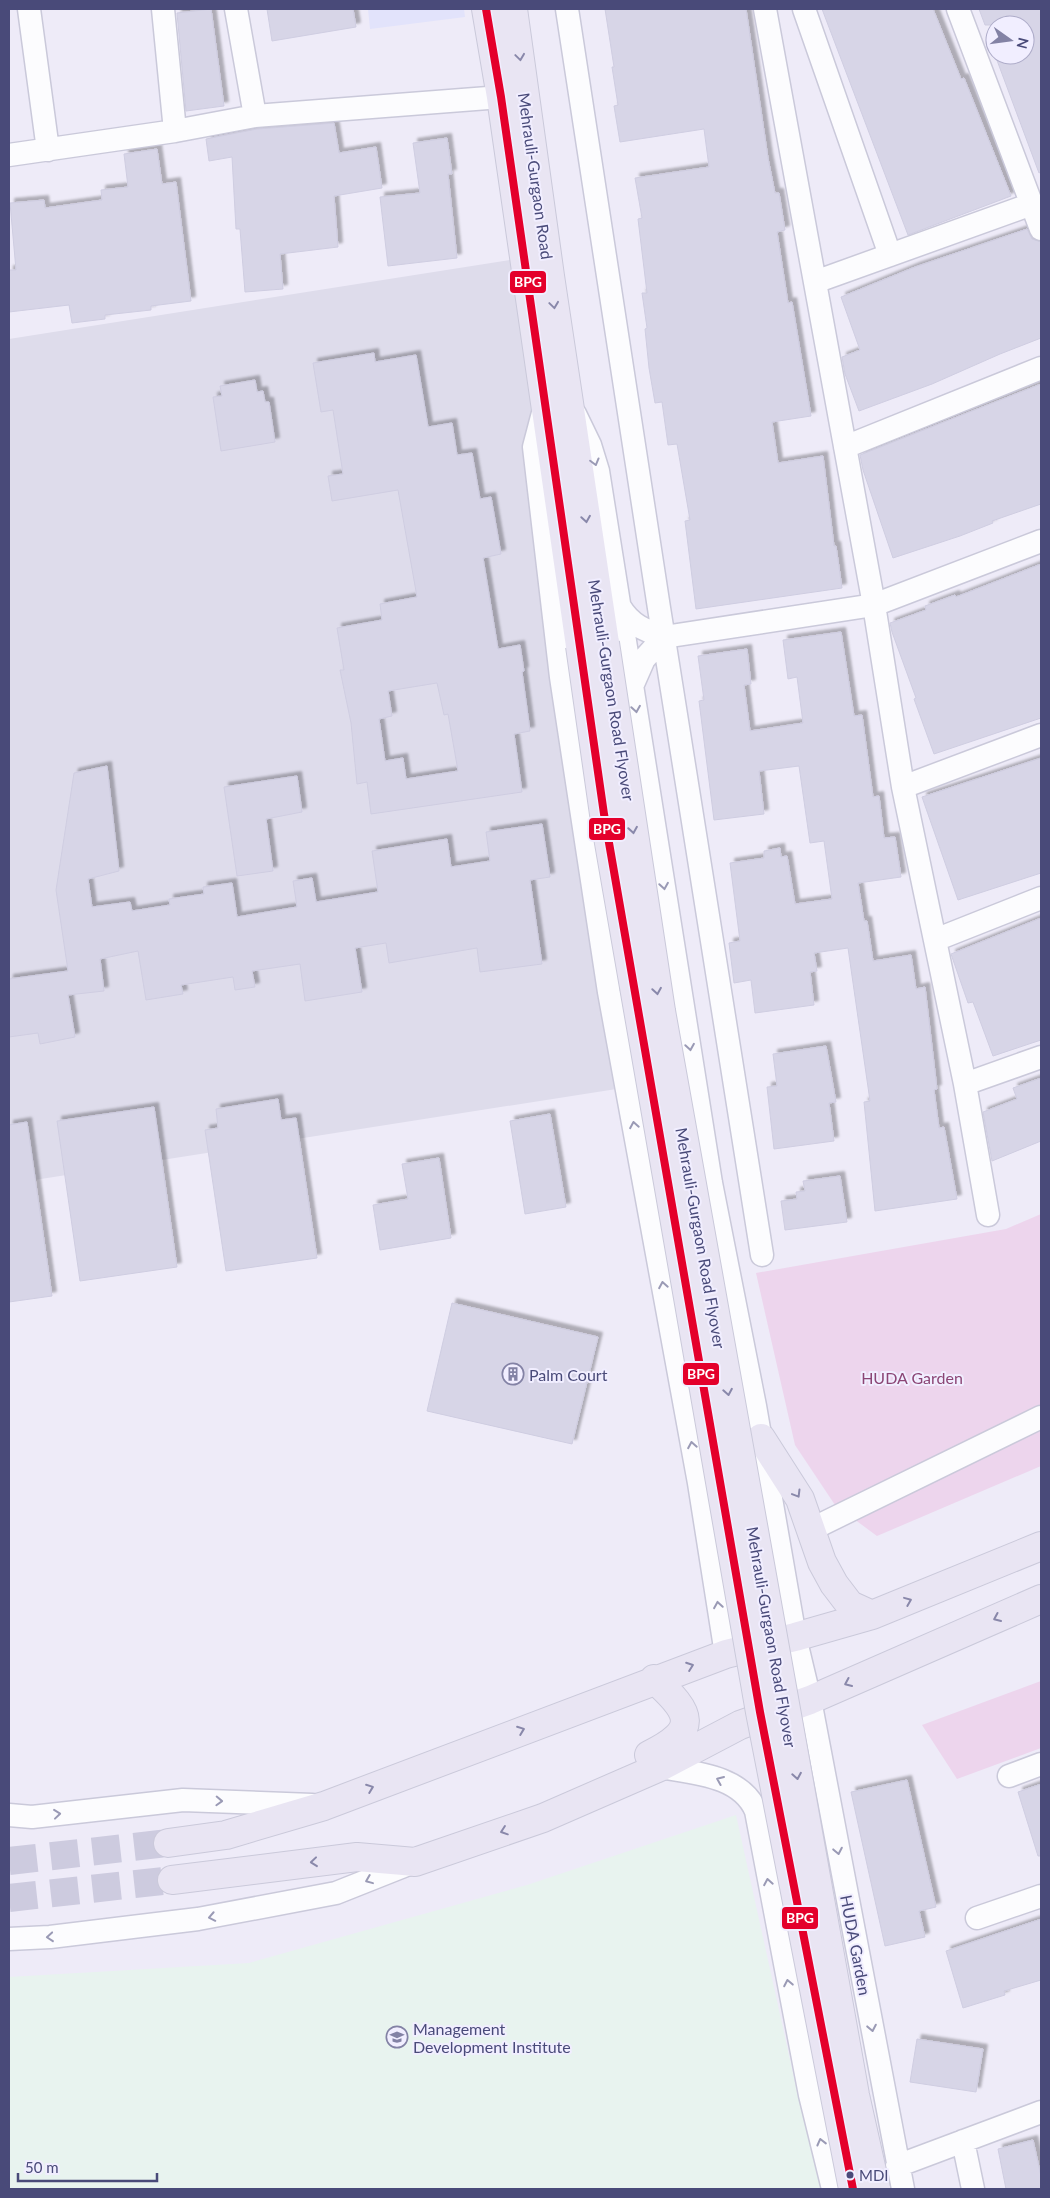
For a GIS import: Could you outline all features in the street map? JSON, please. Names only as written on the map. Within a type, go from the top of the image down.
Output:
[{"type":"main road","name":"Mehrauli-Gurgaon Road","points":[[486,9],[513,95]]},
{"type":"main road","name":"Mehrauli-Gurgaon Road","points":[[514,9],[513,95],[557,404]]},
{"type":"main road","name":"Mehrauli-Gurgaon Road Flyover","points":[[557,404],[593,645],[855,2095],[876,2189]]},
{"type":"main road","name":"Mehrauli-Gurgaon Road Flyover","points":[[593,645],[606,824],[760,1712],[853,2189]]},
{"type":"main road","points":[[761,1438],[800,1499],[822,1562],[834,1584],[850,1605],[872,1615]]},
{"type":"main road","points":[[168,1843],[226,1835],[324,1806],[654,1679],[726,1654],[795,1638],[872,1615],[1041,1546]]},
{"type":"main road","points":[[172,1880],[357,1857],[415,1862],[543,1818],[660,1767],[740,1725],[810,1700],[1041,1599]]},
{"type":"main road","points":[[543,1818],[594,1783],[670,1745],[679,1737],[683,1727],[684,1715],[679,1703],[654,1679]]},
{"type":"street","points":[[29,9],[48,150]]},
{"type":"street","points":[[163,9],[175,131]]},
{"type":"street","points":[[236,9],[256,116]]},
{"type":"street","points":[[568,9],[664,637],[762,1255]]},
{"type":"street","points":[[765,9],[874,605],[903,786],[965,1084],[988,1215]]},
{"type":"street","points":[[804,9],[890,255]]},
{"type":"street","points":[[958,9],[1041,229]]},
{"type":"street","points":[[9,155],[175,131],[256,116],[513,95]]},
{"type":"street","points":[[815,282],[1032,204]]},
{"type":"street","points":[[845,447],[1041,368]]},
{"type":"street","points":[[557,404],[534,448],[561,677],[609,992],[707,1537],[726,1654]]},
{"type":"street","name":"HUDA Garden","points":[[557,404],[595,459],[711,1183],[761,1438],[795,1638],[810,1700],[902,2189]]},
{"type":"street","points":[[620,607],[633,624],[645,631],[664,637],[874,605],[1041,541]]},
{"type":"street","points":[[632,684],[644,659],[664,637]]},
{"type":"street","points":[[903,786],[1041,735]]},
{"type":"street","points":[[935,940],[1041,898]]},
{"type":"street","points":[[965,1084],[1041,1057]]},
{"type":"street","points":[[812,1529],[1041,1417]]},
{"type":"street","points":[[707,1537],[776,1525]]},
{"type":"street","points":[[1009,1776],[1041,1764]]},
{"type":"street","points":[[660,1767],[712,1777],[736,1788],[752,1802],[756,1812],[810,2095],[833,2189]]},
{"type":"street","points":[[9,1815],[32,1817],[183,1800],[324,1806]]},
{"type":"street","points":[[761,1839],[832,1821]]},
{"type":"street","points":[[9,1939],[50,1937],[198,1919],[327,1895],[415,1862]]},
{"type":"street","points":[[977,1918],[1041,1896]]},
{"type":"street","points":[[897,2166],[1041,2112]]},
{"type":"street","points":[[962,2141],[973,2189]]},
{"type":"shaded area","points":[[368,9],[464,9],[465,17],[370,29]]},
{"type":"shaded area","points":[[535,256],[661,1082],[9,1184],[9,339]]},
{"type":"shaded area","name":"Management Development Institute","points":[[736,1815],[798,2096],[822,2189],[9,2189],[9,1977],[249,1963],[527,1885]]},
{"type":"green space","name":"HUDA Garden","points":[[1041,1214],[1041,1466],[877,1536],[835,1505],[795,1445],[756,1273],[1006,1229]]},
{"type":"green space","points":[[1041,1681],[1041,1748],[957,1779],[922,1725]]},
{"type":"building","points":[[211,9],[224,106],[186,111],[177,13]]},
{"type":"building","points":[[267,9],[353,9],[356,27],[272,41]]},
{"type":"building","points":[[605,9],[746,9],[768,158],[775,193],[779,193],[785,230],[777,232],[788,303],[792,302],[811,416],[772,422],[778,463],[823,456],[834,546],[836,546],[842,588],[696,609],[685,521],[690,520],[677,444],[668,445],[662,402],[655,403],[649,368],[645,329],[647,328],[642,293],[647,293],[638,219],[642,218],[635,178],[709,167],[704,129],[620,142],[614,106],[618,105],[612,67],[614,67]]},
{"type":"building","points":[[822,9],[933,9],[961,79],[964,78],[1011,196],[908,235]]},
{"type":"building","points":[[979,9],[1041,9],[1041,172],[1039,173],[999,65],[1035,65],[1035,15],[985,15],[985,25]]},
{"type":"building","points":[[334,123],[339,153],[376,147],[382,188],[334,196],[338,247],[280,254],[283,289],[245,292],[240,229],[236,229],[232,157],[209,161],[206,139],[257,129]]},
{"type":"building","points":[[447,138],[452,174],[448,174],[457,258],[388,266],[380,197],[420,193],[413,143]]},
{"type":"building","points":[[157,149],[162,184],[176,182],[191,301],[151,306],[151,310],[105,315],[105,319],[72,323],[69,305],[9,312],[9,270],[16,270],[10,203],[44,200],[45,208],[102,200],[101,190],[128,187],[124,154]]},
{"type":"building","points":[[1027,229],[1032,239],[1041,242],[1041,338],[932,384],[859,411],[845,374],[842,357],[860,350],[841,297],[915,267]]},
{"type":"building","points":[[374,353],[375,362],[416,355],[428,427],[452,423],[457,455],[472,453],[480,499],[491,497],[501,554],[483,558],[498,649],[520,645],[524,671],[522,672],[530,731],[514,734],[522,792],[371,814],[367,782],[357,784],[351,723],[340,670],[344,670],[337,628],[382,620],[380,604],[417,597],[398,490],[332,501],[328,476],[343,474],[333,410],[321,412],[313,363]],"holes":[[[437,683],[444,715],[448,714],[458,771],[406,779],[403,758],[385,761],[379,719],[392,716],[388,691]]]},
{"type":"building","points":[[255,380],[257,392],[263,391],[265,402],[269,402],[275,442],[221,451],[213,397],[222,396],[220,386]]},
{"type":"building","points":[[1041,384],[1041,504],[992,521],[993,523],[960,536],[893,558],[863,470],[860,455]]},
{"type":"building","points":[[1041,564],[1041,718],[934,754],[890,623],[926,610],[925,606],[955,595],[956,597]]},
{"type":"building","points":[[841,632],[854,716],[862,715],[873,797],[879,796],[884,838],[895,837],[901,877],[858,883],[864,921],[867,921],[873,961],[911,955],[916,989],[925,987],[937,1089],[934,1090],[939,1128],[944,1127],[957,1199],[875,1211],[864,1102],[870,1101],[848,948],[814,953],[817,971],[810,972],[814,1005],[755,1013],[751,980],[734,983],[729,943],[740,941],[730,863],[764,858],[764,851],[780,848],[781,857],[787,856],[795,904],[832,899],[824,841],[810,843],[799,766],[759,771],[764,814],[714,820],[699,701],[704,700],[698,656],[747,649],[751,684],[744,685],[750,731],[803,723],[797,677],[788,679],[783,640]]},
{"type":"building","points":[[1041,758],[1041,873],[958,900],[922,797]]},
{"type":"building","points":[[107,766],[119,871],[88,879],[92,907],[130,902],[132,911],[170,905],[169,899],[204,894],[203,887],[232,883],[237,917],[297,907],[293,881],[312,878],[316,902],[378,892],[372,851],[447,839],[451,867],[490,861],[486,832],[542,824],[550,877],[530,880],[542,964],[480,972],[477,948],[389,963],[386,943],[355,948],[362,992],[305,1001],[300,964],[252,971],[255,987],[235,990],[233,977],[181,985],[183,994],[146,1000],[138,951],[100,959],[104,991],[68,995],[75,1037],[40,1044],[38,1033],[9,1037],[9,979],[68,971],[56,890],[74,773]]},
{"type":"building","points":[[297,776],[302,812],[266,819],[273,871],[237,876],[224,787]]},
{"type":"building","points":[[1041,918],[1041,1040],[993,1056],[973,1002],[968,1003],[951,954]]},
{"type":"building","points":[[826,1046],[836,1102],[829,1103],[834,1141],[774,1149],[767,1087],[777,1086],[773,1054]]},
{"type":"building","points":[[1041,1078],[1041,1141],[992,1161],[983,1112],[1017,1099],[1013,1088]]},
{"type":"building","points":[[278,1099],[281,1120],[296,1118],[317,1258],[226,1271],[205,1130],[218,1128],[216,1109]]},
{"type":"building","points":[[154,1107],[177,1267],[80,1281],[57,1121]]},
{"type":"building","points":[[550,1114],[566,1207],[525,1214],[510,1121]]},
{"type":"building","points":[[27,1122],[52,1296],[9,1302],[9,1125]]},
{"type":"building","points":[[439,1158],[451,1238],[380,1250],[373,1205],[408,1199],[402,1164]]},
{"type":"building","points":[[840,1176],[847,1222],[785,1230],[781,1201],[797,1199],[796,1192],[805,1191],[803,1181]]},
{"type":"building","name":"Palm Court","points":[[452,1303],[598,1337],[572,1444],[427,1411]]},
{"type":"building","points":[[907,1780],[936,1907],[919,1911],[925,1937],[885,1946],[851,1792]]},
{"type":"building","points":[[1041,1784],[1041,1856],[1038,1856],[1018,1792]]},
{"type":"building","points":[[1041,1919],[1041,1980],[1004,1991],[1005,1995],[963,2008],[946,1951]]},
{"type":"building","points":[[917,2039],[983,2049],[976,2092],[910,2082]]},
{"type":"building","points":[[1033,2140],[1041,2176],[1041,2189],[1006,2189],[998,2149]]},
{"type":"tunnel","points":[[9,1861],[168,1843]]},
{"type":"tunnel","points":[[9,1898],[172,1880]]},
{"type":"transit line","name":"BPG","points":[[486,9],[501,97],[604,814],[760,1712],[853,2189]]},
{"type":"place","name":"Palm Court","points":[[513,1374]]},
{"type":"place","name":"Management Development Institute","points":[[397,2037]]},
{"type":"place","name":"MDI","points":[[850,2175]]}]
